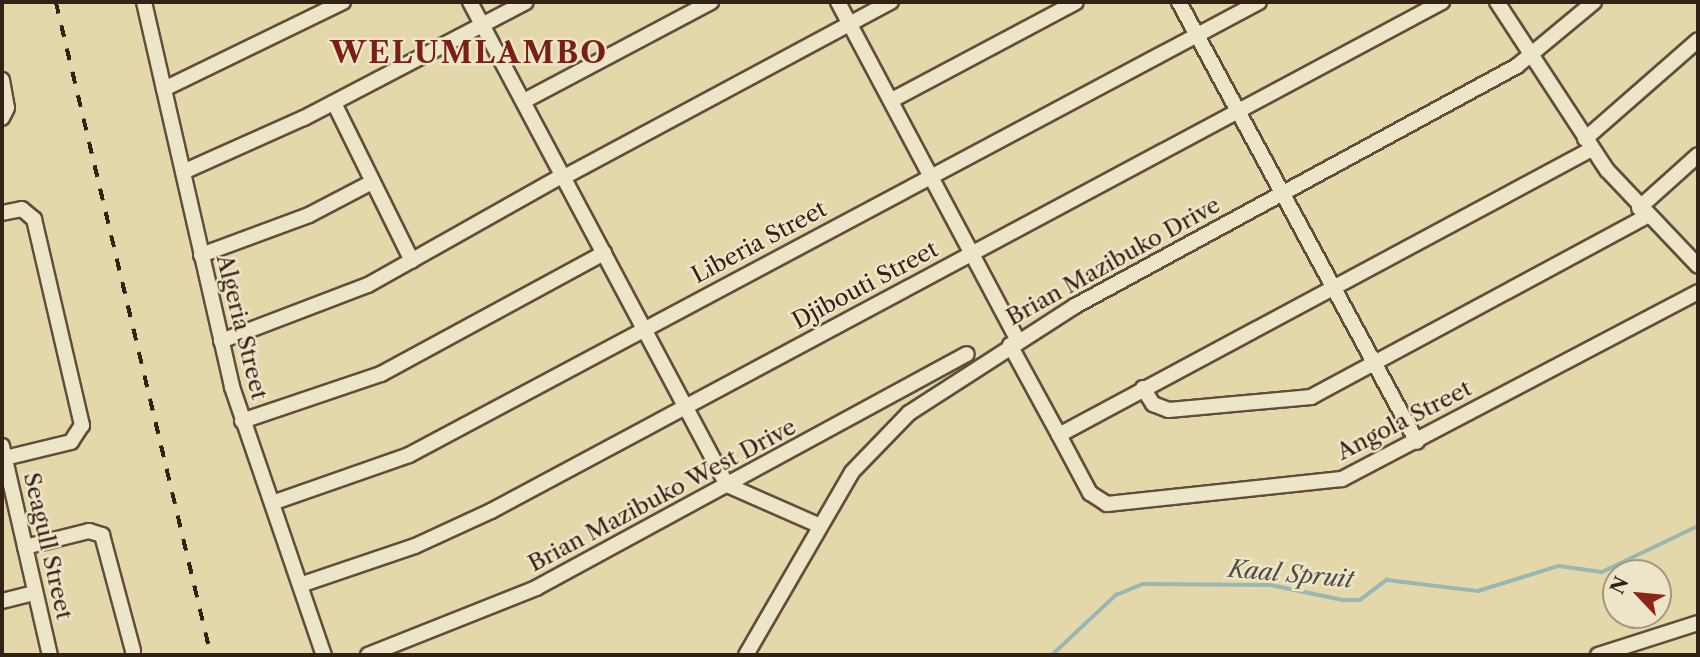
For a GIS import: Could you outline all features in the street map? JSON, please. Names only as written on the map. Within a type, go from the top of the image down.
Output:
[{"type":"street","points":[[164,89],[343,2]]},
{"type":"street","points":[[470,2],[727,485],[818,525]]},
{"type":"street","points":[[183,172],[334,103],[526,2]]},
{"type":"street","points":[[524,101],[711,2]]},
{"type":"street","name":"Angola Street","points":[[838,2],[974,253],[1014,343],[1090,493],[1114,504],[1330,481],[1417,442],[1698,292]]},
{"type":"street","points":[[221,341],[347,295],[891,2]]},
{"type":"street","points":[[892,100],[1076,2]]},
{"type":"street","points":[[1178,2],[1280,195],[1417,442]]},
{"type":"street","name":"Liberia Street","points":[[272,503],[409,455],[1259,2]]},
{"type":"street","name":"Djibouti Street","points":[[300,584],[451,531],[1442,2]]},
{"type":"street","points":[[1497,2],[1589,144],[1643,212],[1698,266]]},
{"type":"street","name":"Brian Mazibuko Drive","points":[[746,654],[818,525],[887,432],[1014,343],[1530,56],[1594,2]]},
{"type":"street","name":"Algeria Street","points":[[146,3],[201,255],[242,421],[324,655]]},
{"type":"street","points":[[1059,435],[1589,144],[1698,40]]},
{"type":"street","points":[[2,80],[7,107],[2,118]]},
{"type":"street","points":[[334,103],[412,261]]},
{"type":"street","points":[[1143,388],[1163,409],[1280,402],[1318,394],[1374,366],[1643,212],[1698,155]]},
{"type":"street","points":[[201,255],[309,215],[372,182]]},
{"type":"street","points":[[2,213],[22,209],[34,219],[82,425],[71,442],[3,452]]},
{"type":"street","points":[[242,421],[381,374],[604,253]]},
{"type":"street","name":"Brian Mazibuko West Drive","points":[[368,655],[536,588],[967,354]]},
{"type":"street","name":"Seagull Street","points":[[3,452],[9,511],[25,547],[50,655]]},
{"type":"street","points":[[25,547],[92,530],[102,536],[133,651]]},
{"type":"street","points":[[2,601],[36,593]]},
{"type":"street","points":[[1598,655],[1698,623]]},
{"type":"waterway","name":"Kaal Spruit","points":[[1052,655],[1116,595],[1143,584],[1271,585],[1343,600],[1360,600],[1387,580],[1478,591],[1559,566],[1602,572],[1698,526]]},
{"type":"railway","points":[[56,2],[211,655]]},
{"type":"district","name":"WELUMLAMBO","points":[[469,53]]}]
